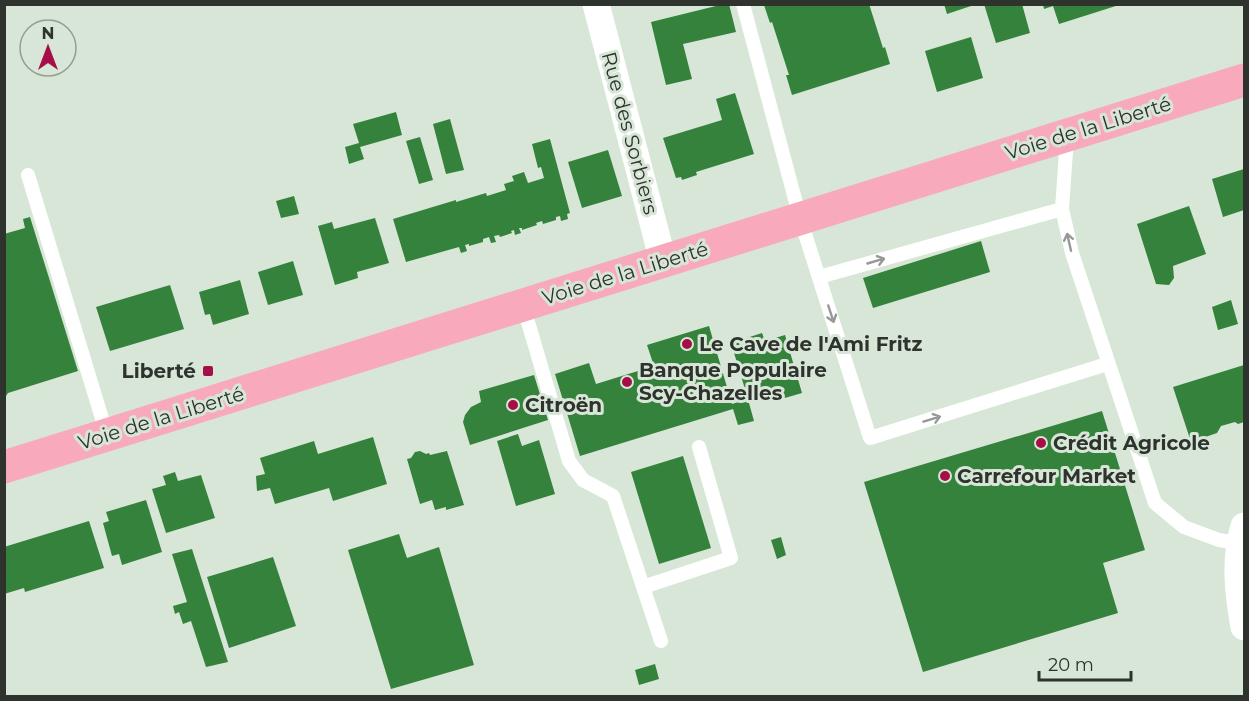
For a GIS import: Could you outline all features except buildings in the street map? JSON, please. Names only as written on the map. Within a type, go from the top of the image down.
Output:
[{"type":"main road","name":"Voie de la Liberté","points":[[4,467],[1245,80]]},
{"type":"street","name":"Rue des Sorbiers","points":[[596,4],[663,261]]},
{"type":"street","points":[[1242,535],[1238,590],[1245,627]]},
{"type":"lane","points":[[743,4],[800,218],[870,438],[1107,364]]},
{"type":"lane","points":[[1067,135],[1062,210],[1072,253],[1155,503],[1184,527],[1220,540],[1242,535]]},
{"type":"lane","points":[[28,175],[107,435]]},
{"type":"lane","points":[[819,277],[1062,210]]},
{"type":"lane","points":[[523,305],[569,460],[583,480],[613,496],[661,641]]},
{"type":"lane","points":[[644,587],[731,558],[699,447]]},
{"type":"place","name":"Le Cave de l'Ami Fritz","points":[[687,344]]},
{"type":"place","name":"Liberté","points":[[208,371]]},
{"type":"place","name":"Banque Populaire Scy-Chazelles","points":[[627,382]]},
{"type":"place","name":"Citroën","points":[[513,405]]},
{"type":"place","name":"Crédit Agricole","points":[[1041,443]]},
{"type":"place","name":"Carrefour Market","points":[[945,476]]}]
